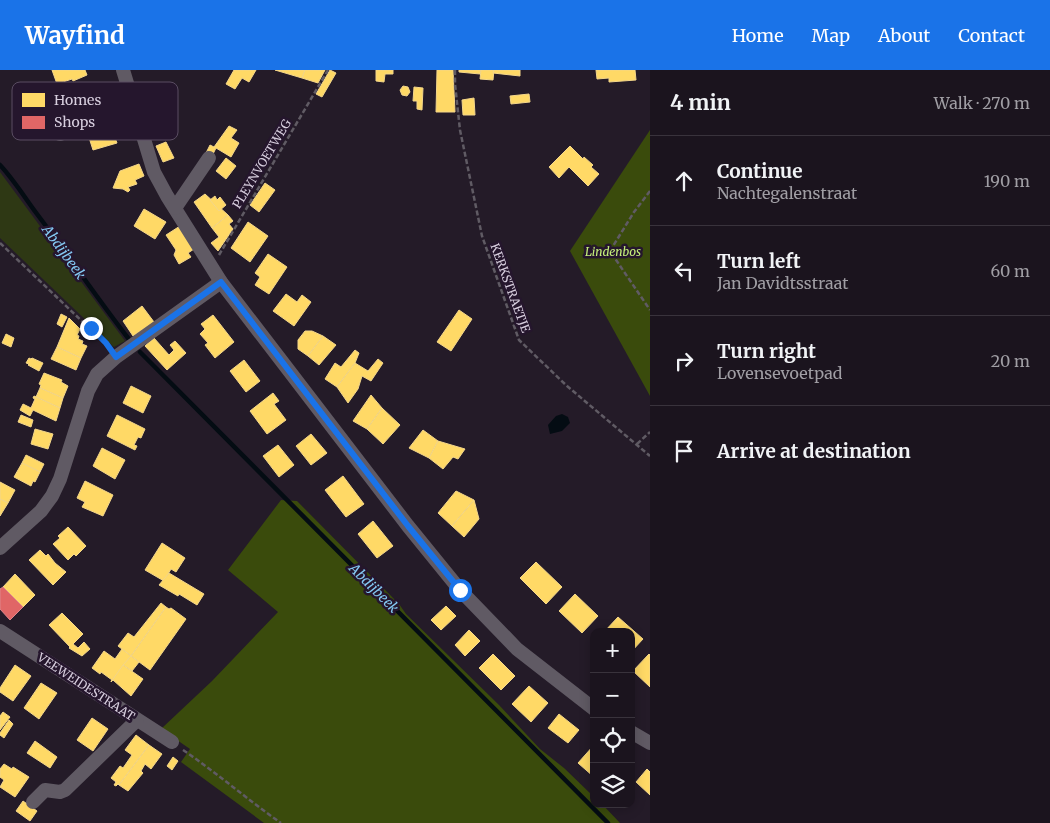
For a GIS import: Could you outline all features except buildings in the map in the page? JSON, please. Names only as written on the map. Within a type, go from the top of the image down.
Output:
[{"type":"street","points":[[144,140],[154,172],[221,282],[408,526],[460,590],[517,649],[590,706]]},
{"type":"street","points":[[175,208],[208,158]]},
{"type":"street","points":[[0,548],[41,511],[52,496],[60,479],[88,391],[97,374],[116,357],[221,282]]},
{"type":"street","name":"VEEWEIDESTRAAT","points":[[0,631],[172,742]]},
{"type":"street","points":[[33,802],[45,790],[60,792],[65,790],[137,720]]},
{"type":"street","points":[[635,734],[650,743]]},
{"type":"path","name":"PLEYNVOETWEG","points":[[212,268],[328,70]]},
{"type":"path","name":"KERKSTRAETJE","points":[[455,70],[460,130],[482,236],[519,340],[567,386],[650,456]]},
{"type":"path","points":[[650,191],[634,212],[610,251],[650,310]]},
{"type":"path","points":[[0,243],[106,343],[116,357]]},
{"type":"path","points":[[637,444],[650,432]]},
{"type":"path","points":[[172,742],[205,764],[281,823]]},
{"type":"green space","name":"Lindenbos","points":[[650,130],[650,396],[570,251]]},
{"type":"green space","points":[[0,172],[125,341],[114,347],[0,238]]},
{"type":"green space","points":[[281,500],[297,501],[399,604],[406,614],[499,705],[540,749],[564,768],[590,793],[590,808],[606,808],[620,823],[264,823],[181,762],[190,749],[161,729],[212,681],[278,612],[228,570]]},
{"type":"shaded area","points":[[562,414],[568,417],[570,423],[562,431],[550,434],[548,425],[556,416]]},
{"type":"waterway","name":"Abdijbeek","points":[[0,165],[128,338]]},
{"type":"waterway","name":"Abdijbeek","points":[[140,352],[608,823]]},
{"type":"route","points":[[91,328],[106,343],[116,357],[221,282],[408,526],[460,590]]}]
